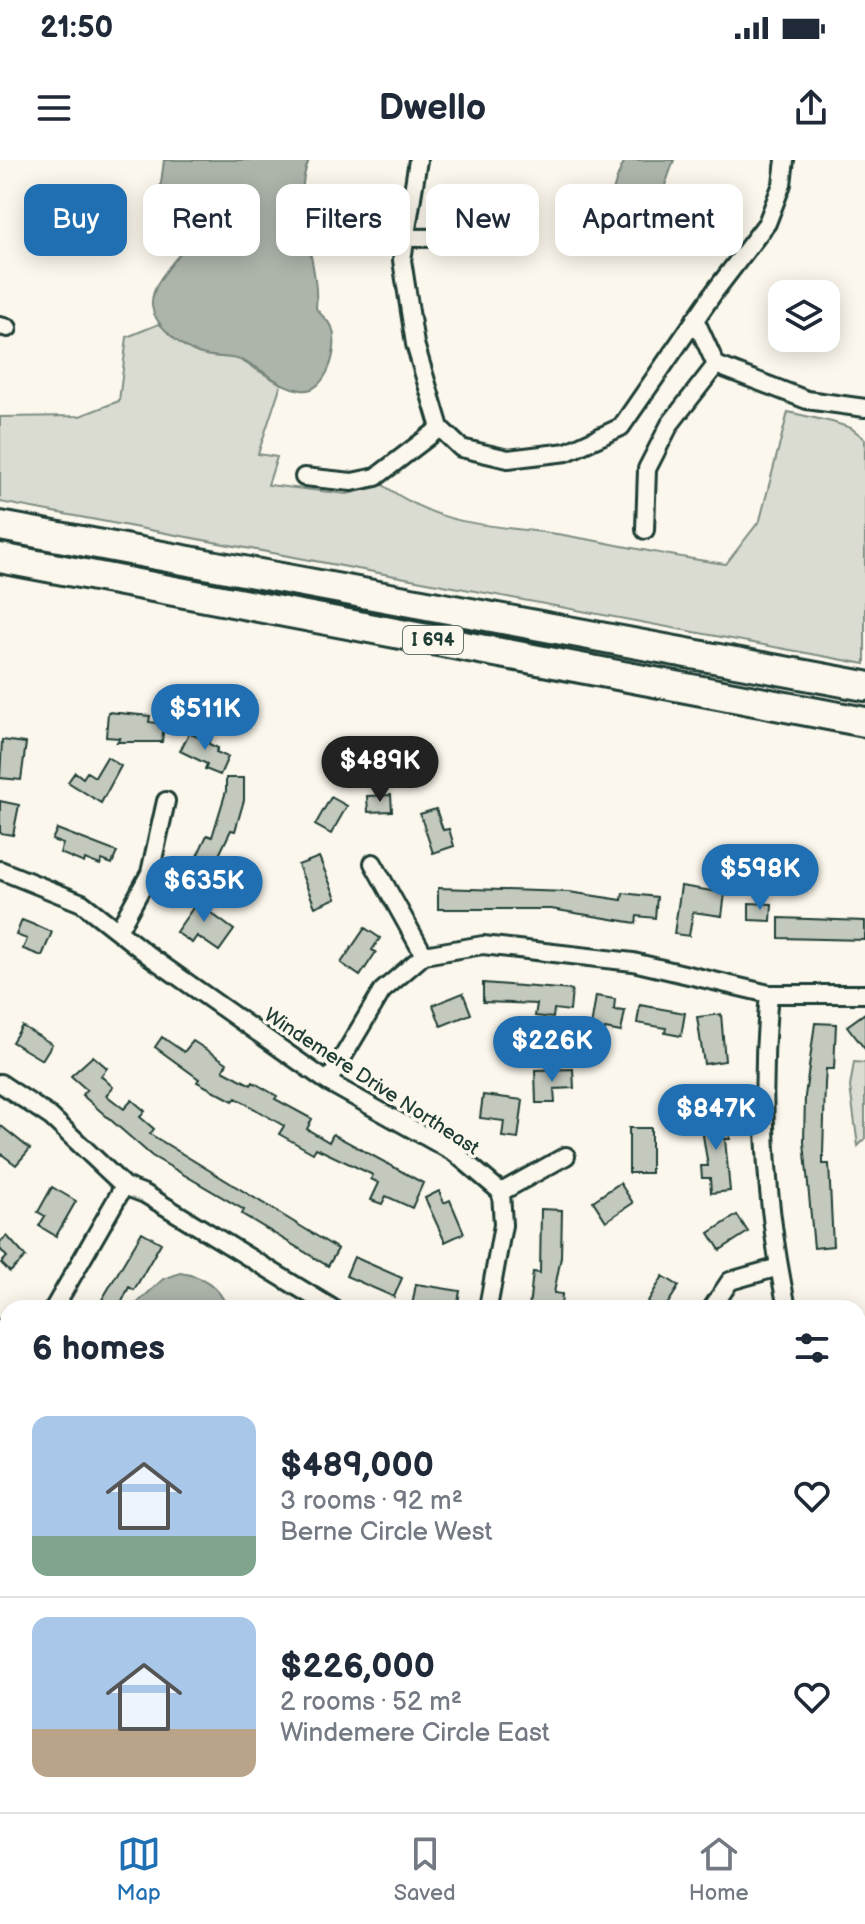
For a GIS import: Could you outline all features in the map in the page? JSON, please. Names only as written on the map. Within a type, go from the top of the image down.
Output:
[{"type":"highway","name":"I 694","points":[[0,526],[865,686]]},
{"type":"highway","name":"I 694","points":[[0,558],[865,722]]},
{"type":"street","points":[[410,212],[418,160]]},
{"type":"street","points":[[403,256],[415,344],[440,428],[461,448],[508,459],[567,452],[621,427],[695,319],[767,223],[782,184],[785,160]]},
{"type":"street","points":[[695,319],[716,365],[807,400],[865,408]]},
{"type":"street","points":[[645,530],[647,469],[670,424],[716,365]]},
{"type":"street","points":[[304,477],[352,482],[376,477],[440,428]]},
{"type":"street","points":[[118,931],[150,873],[166,801]]},
{"type":"street","points":[[373,863],[424,955]]},
{"type":"street","name":"Windemere Drive Northeast","points":[[0,870],[82,903],[328,1082],[455,1153],[501,1192]]},
{"type":"street","points":[[328,1082],[382,991],[424,955],[483,945],[633,962],[769,994],[865,994]]},
{"type":"street","points":[[769,994],[762,1138],[785,1300]]},
{"type":"street","points":[[0,1083],[51,1117],[124,1186],[145,1194],[319,1300]]},
{"type":"street","points":[[489,1300],[503,1225],[501,1192],[566,1156]]},
{"type":"street","points":[[59,1300],[124,1186]]},
{"type":"street","points":[[717,1300],[730,1281],[779,1267]]},
{"type":"shaded area","points":[[164,160],[309,160],[303,184],[276,184],[276,256],[311,256],[316,308],[332,327],[334,336],[333,357],[318,385],[310,389],[293,388],[240,360],[198,353],[177,341],[163,328],[154,313],[153,297],[165,272],[177,256],[260,256],[260,184],[161,184]]},
{"type":"shaded area","points":[[625,160],[674,160],[666,184],[615,184]]},
{"type":"shaded area","points":[[159,324],[198,353],[235,357],[281,384],[258,454],[277,457],[268,485],[347,494],[383,485],[429,511],[451,518],[706,561],[726,564],[760,520],[788,412],[851,428],[865,439],[865,664],[0,502],[0,417],[80,416],[119,401],[127,337]]},
{"type":"shaded area","points":[[854,1062],[865,1063],[865,1139],[858,1146],[850,1087]]},
{"type":"shaded area","points":[[180,1273],[196,1277],[209,1283],[223,1300],[141,1300],[163,1279]]},
{"type":"building","points":[[108,712],[150,716],[149,722],[164,724],[162,742],[117,742],[120,738],[106,737]]},
{"type":"building","points":[[203,732],[212,737],[209,744],[218,748],[216,752],[228,757],[220,775],[205,769],[207,764],[180,751],[189,733],[200,738]]},
{"type":"building","points":[[2,740],[26,743],[21,780],[0,778]]},
{"type":"building","points":[[107,757],[121,766],[101,803],[68,782],[75,772],[83,778],[87,772],[95,777]]},
{"type":"building","points":[[226,778],[244,778],[244,800],[235,831],[231,830],[207,880],[190,871],[207,835],[212,837],[226,791]]},
{"type":"building","points":[[391,795],[392,811],[368,812],[367,796]]},
{"type":"building","points":[[331,797],[347,806],[331,834],[315,825]]},
{"type":"building","points":[[0,801],[19,805],[13,835],[0,833]]},
{"type":"building","points":[[436,809],[443,830],[449,829],[454,846],[433,853],[420,814]]},
{"type":"building","points":[[57,829],[117,852],[112,864],[102,860],[100,865],[85,859],[84,863],[60,853],[63,844],[52,840]]},
{"type":"building","points":[[319,857],[336,898],[315,907],[298,865]]},
{"type":"building","points":[[681,886],[725,893],[722,916],[693,912],[689,936],[674,934]]},
{"type":"building","points":[[438,888],[569,892],[622,900],[623,893],[657,897],[655,918],[637,916],[636,923],[551,909],[438,909]]},
{"type":"building","points":[[195,890],[213,902],[207,910],[234,930],[219,951],[197,936],[192,943],[176,932],[195,905],[188,900]]},
{"type":"building","points":[[749,903],[772,904],[771,921],[749,920]]},
{"type":"building","points":[[779,918],[865,921],[865,940],[779,938]]},
{"type":"building","points":[[22,920],[52,932],[42,956],[23,949],[27,939],[16,935]]},
{"type":"building","points":[[365,928],[380,938],[372,950],[376,952],[360,976],[341,963]]},
{"type":"building","points":[[483,983],[572,990],[570,1011],[554,1009],[553,1018],[535,1016],[537,1004],[483,1002]]},
{"type":"building","points":[[463,993],[471,1014],[441,1026],[433,1005]]},
{"type":"building","points":[[596,996],[615,999],[614,1010],[625,1011],[621,1032],[605,1029],[604,1035],[590,1033]]},
{"type":"building","points":[[640,1005],[685,1013],[681,1036],[665,1033],[666,1028],[637,1023]]},
{"type":"building","points":[[865,1013],[865,1049],[847,1026]]},
{"type":"building","points":[[721,1014],[725,1061],[704,1064],[697,1017]]},
{"type":"building","points":[[815,1023],[836,1024],[834,1069],[826,1069],[823,1153],[823,1164],[829,1164],[833,1246],[814,1248],[804,1142],[805,1096]]},
{"type":"building","points":[[22,1026],[52,1044],[42,1060],[12,1042]]},
{"type":"building","points":[[162,1037],[184,1052],[193,1041],[227,1063],[223,1070],[251,1085],[253,1082],[277,1096],[275,1099],[312,1119],[307,1129],[329,1142],[333,1134],[423,1183],[412,1208],[386,1196],[382,1204],[371,1200],[379,1183],[371,1179],[373,1175],[316,1148],[313,1153],[279,1134],[284,1126],[236,1098],[233,1101],[197,1082],[199,1079],[155,1047]]},
{"type":"building","points":[[93,1056],[107,1068],[101,1076],[113,1087],[106,1095],[124,1109],[132,1100],[145,1111],[140,1117],[154,1129],[150,1134],[338,1249],[328,1266],[242,1214],[244,1210],[152,1156],[82,1095],[87,1090],[71,1076]]},
{"type":"building","points":[[573,1069],[574,1088],[554,1089],[555,1103],[536,1103],[535,1070]]},
{"type":"building","points":[[483,1095],[523,1100],[518,1139],[502,1137],[504,1121],[480,1118]]},
{"type":"building","points":[[729,1116],[730,1139],[725,1139],[730,1191],[711,1193],[710,1178],[702,1178],[701,1166],[708,1166],[700,1117]]},
{"type":"building","points":[[0,1125],[30,1149],[16,1165],[0,1153]]},
{"type":"building","points":[[629,1128],[651,1128],[651,1173],[629,1173]]},
{"type":"building","points":[[620,1183],[633,1203],[606,1221],[593,1201]]},
{"type":"building","points":[[52,1187],[76,1201],[56,1236],[39,1226],[45,1216],[38,1212]]},
{"type":"building","points":[[439,1191],[444,1203],[450,1200],[464,1233],[445,1242],[425,1198]]},
{"type":"building","points":[[541,1209],[562,1210],[561,1257],[554,1293],[562,1294],[562,1300],[530,1300],[533,1272],[540,1273]]},
{"type":"building","points":[[737,1215],[748,1232],[720,1250],[709,1233]]},
{"type":"building","points":[[142,1232],[161,1243],[134,1290],[129,1287],[123,1300],[102,1300]]},
{"type":"building","points":[[7,1236],[26,1257],[10,1272],[1,1263],[7,1257],[0,1249],[0,1242]]},
{"type":"building","points":[[354,1257],[402,1278],[394,1297],[346,1276]]},
{"type":"building","points":[[663,1276],[679,1286],[670,1300],[649,1300]]},
{"type":"building","points":[[416,1284],[460,1291],[458,1300],[413,1300]]}]
